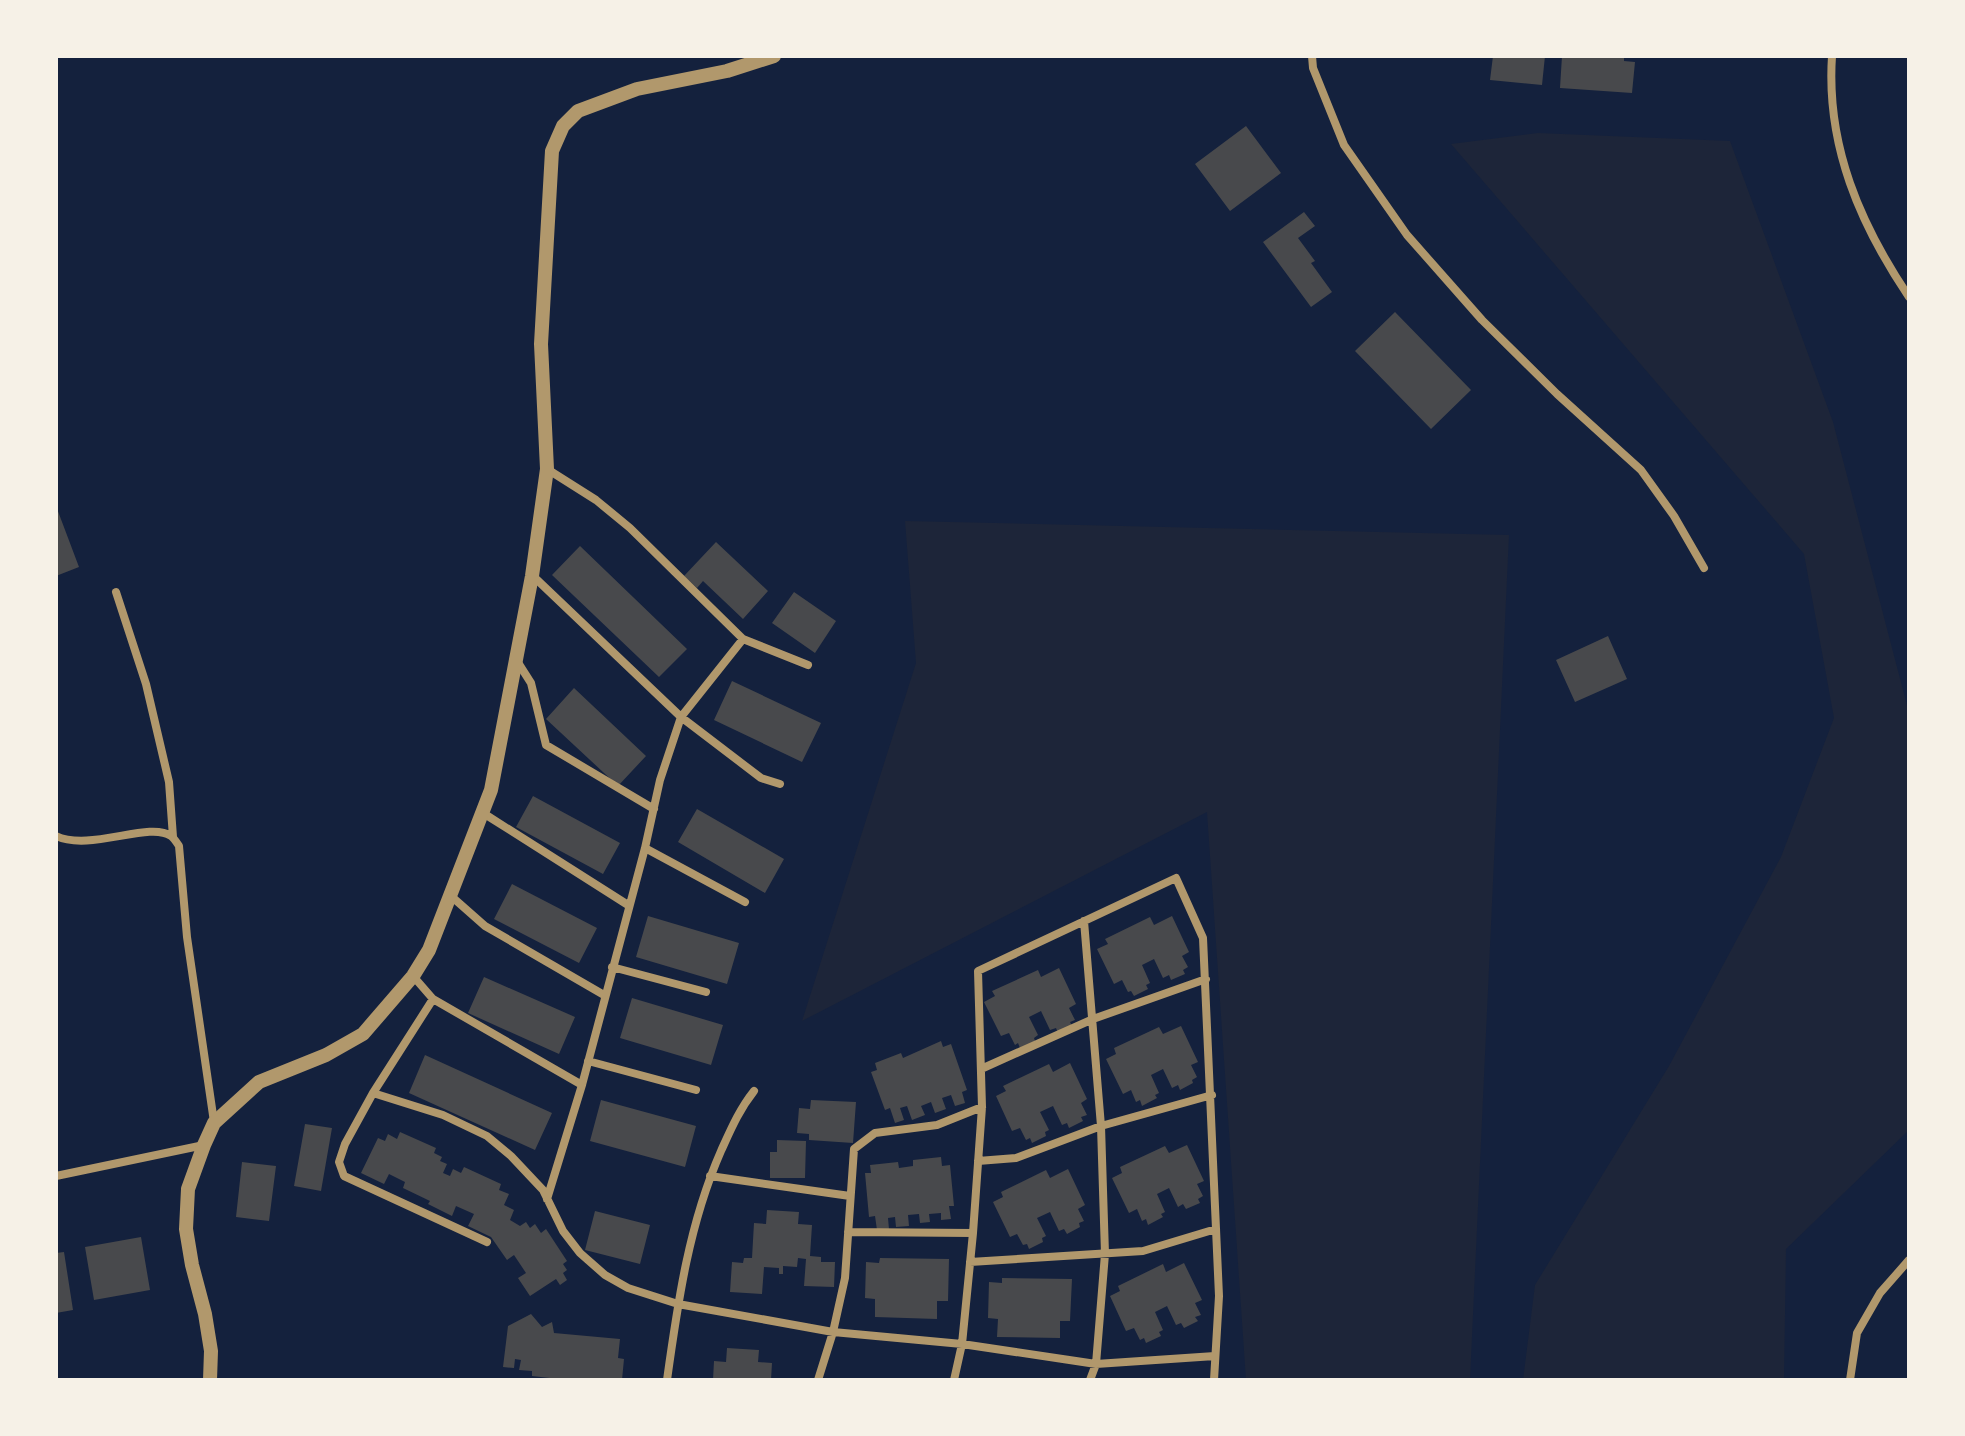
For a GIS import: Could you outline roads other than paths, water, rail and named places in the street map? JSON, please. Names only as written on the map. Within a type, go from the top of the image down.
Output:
[{"type":"street","points":[[210,1380],[211,1351],[186,1229],[188,1189],[214,1123],[259,1082],[326,1055],[363,1034],[413,976],[429,950],[491,790],[532,576],[547,469],[541,344],[552,151],[563,126],[578,111],[637,89],[727,71],[774,56]]},
{"type":"street","points":[[1312,56],[1313,68],[1344,145],[1407,235],[1482,320],[1641,470],[1674,516],[1704,568]]},
{"type":"street","points":[[1832,56],[1831,104],[1841,160],[1853,197],[1885,261],[1909,297]]},
{"type":"street","points":[[547,469],[596,500],[630,528],[743,639],[808,665]]},
{"type":"street","points":[[532,576],[681,717],[761,778],[780,784]]},
{"type":"street","points":[[116,592],[146,684],[166,768],[173,837],[182,857],[187,937],[214,1123]]},
{"type":"street","points":[[547,1200],[582,1085],[660,780],[681,717],[743,639]]},
{"type":"street","points":[[515,659],[531,683],[546,745],[654,809]]},
{"type":"street","points":[[483,813],[628,905]]},
{"type":"street","points":[[56,836],[68,841],[91,842],[131,834],[162,833],[173,837]]},
{"type":"street","points":[[645,848],[745,902]]},
{"type":"street","points":[[954,1380],[962,1344],[982,1107],[978,971],[1176,878],[1203,938],[1219,1296],[1214,1380]]},
{"type":"street","points":[[451,896],[485,926],[604,995]]},
{"type":"street","points":[[1084,921],[1101,1126],[1105,1254],[1096,1364],[1090,1380]]},
{"type":"street","points":[[612,967],[706,992]]},
{"type":"street","points":[[413,976],[433,999],[582,1085]]},
{"type":"street","points":[[981,1069],[1093,1019],[1206,979]]},
{"type":"street","points":[[433,999],[373,1093],[339,1162],[344,1176],[487,1242]]},
{"type":"street","points":[[588,1061],[696,1090]]},
{"type":"street","points":[[667,1380],[692,1231],[710,1176],[740,1108],[754,1091]]},
{"type":"street","points":[[373,1093],[443,1115],[487,1136],[532,1177],[543,1190],[563,1231],[580,1253],[605,1275],[628,1288],[678,1304],[833,1332],[962,1344],[1096,1364],[1215,1356]]},
{"type":"street","points":[[978,1161],[1016,1158],[1101,1126],[1212,1095]]},
{"type":"street","points":[[818,1380],[845,1278],[854,1149],[875,1133],[937,1125],[982,1107]]},
{"type":"street","points":[[56,1176],[204,1145]]},
{"type":"street","points":[[710,1176],[850,1196]]},
{"type":"street","points":[[970,1262],[1143,1251],[1216,1229]]},
{"type":"street","points":[[848,1232],[973,1233]]},
{"type":"street","points":[[1850,1380],[1857,1333],[1880,1293],[1909,1260]]}]
